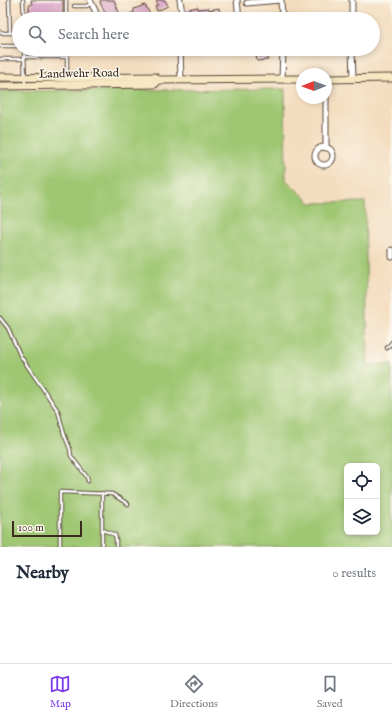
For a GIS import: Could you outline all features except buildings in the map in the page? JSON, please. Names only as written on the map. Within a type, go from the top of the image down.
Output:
[{"type":"main road","name":"Landwehr Road","points":[[0,77],[24,81],[154,84],[158,80],[296,79]]},
{"type":"main road","points":[[332,78],[392,78]]},
{"type":"main road","name":"Landwehr Road","points":[[0,86],[24,81]]},
{"type":"street","points":[[180,0],[182,12]]},
{"type":"street","points":[[237,0],[238,12]]},
{"type":"street","points":[[247,3],[281,0],[282,12]]},
{"type":"street","points":[[352,0],[352,12]]},
{"type":"street","points":[[91,2],[96,12]]},
{"type":"street","points":[[180,56],[181,80]]},
{"type":"street","points":[[282,56],[282,79]]},
{"type":"street","points":[[352,56],[353,78]]},
{"type":"street","points":[[326,104],[326,148]]},
{"type":"street","points":[[392,250],[392,257]]},
{"type":"lane","points":[[0,32],[10,33],[9,0]]},
{"type":"lane","points":[[23,0],[24,12]]},
{"type":"lane","points":[[66,0],[66,12]]},
{"type":"lane","points":[[74,6],[87,6],[91,2]]},
{"type":"lane","points":[[0,46],[12,46]]},
{"type":"lane","points":[[0,59],[67,57],[67,82]]},
{"type":"lane","points":[[24,58],[24,81]]},
{"type":"lane","points":[[0,318],[8,328],[20,355],[58,411],[71,456],[87,477],[88,481]]},
{"type":"lane","points":[[387,348],[392,342]]},
{"type":"lane","points":[[60,547],[60,492],[102,493],[115,495],[128,504]]},
{"type":"lane","points":[[102,493],[102,547]]},
{"type":"lane","points":[[102,530],[115,535],[116,547]]},
{"type":"green space","points":[[285,89],[286,180],[311,203],[365,202],[368,365],[392,364],[392,547],[0,547],[0,91]]}]
